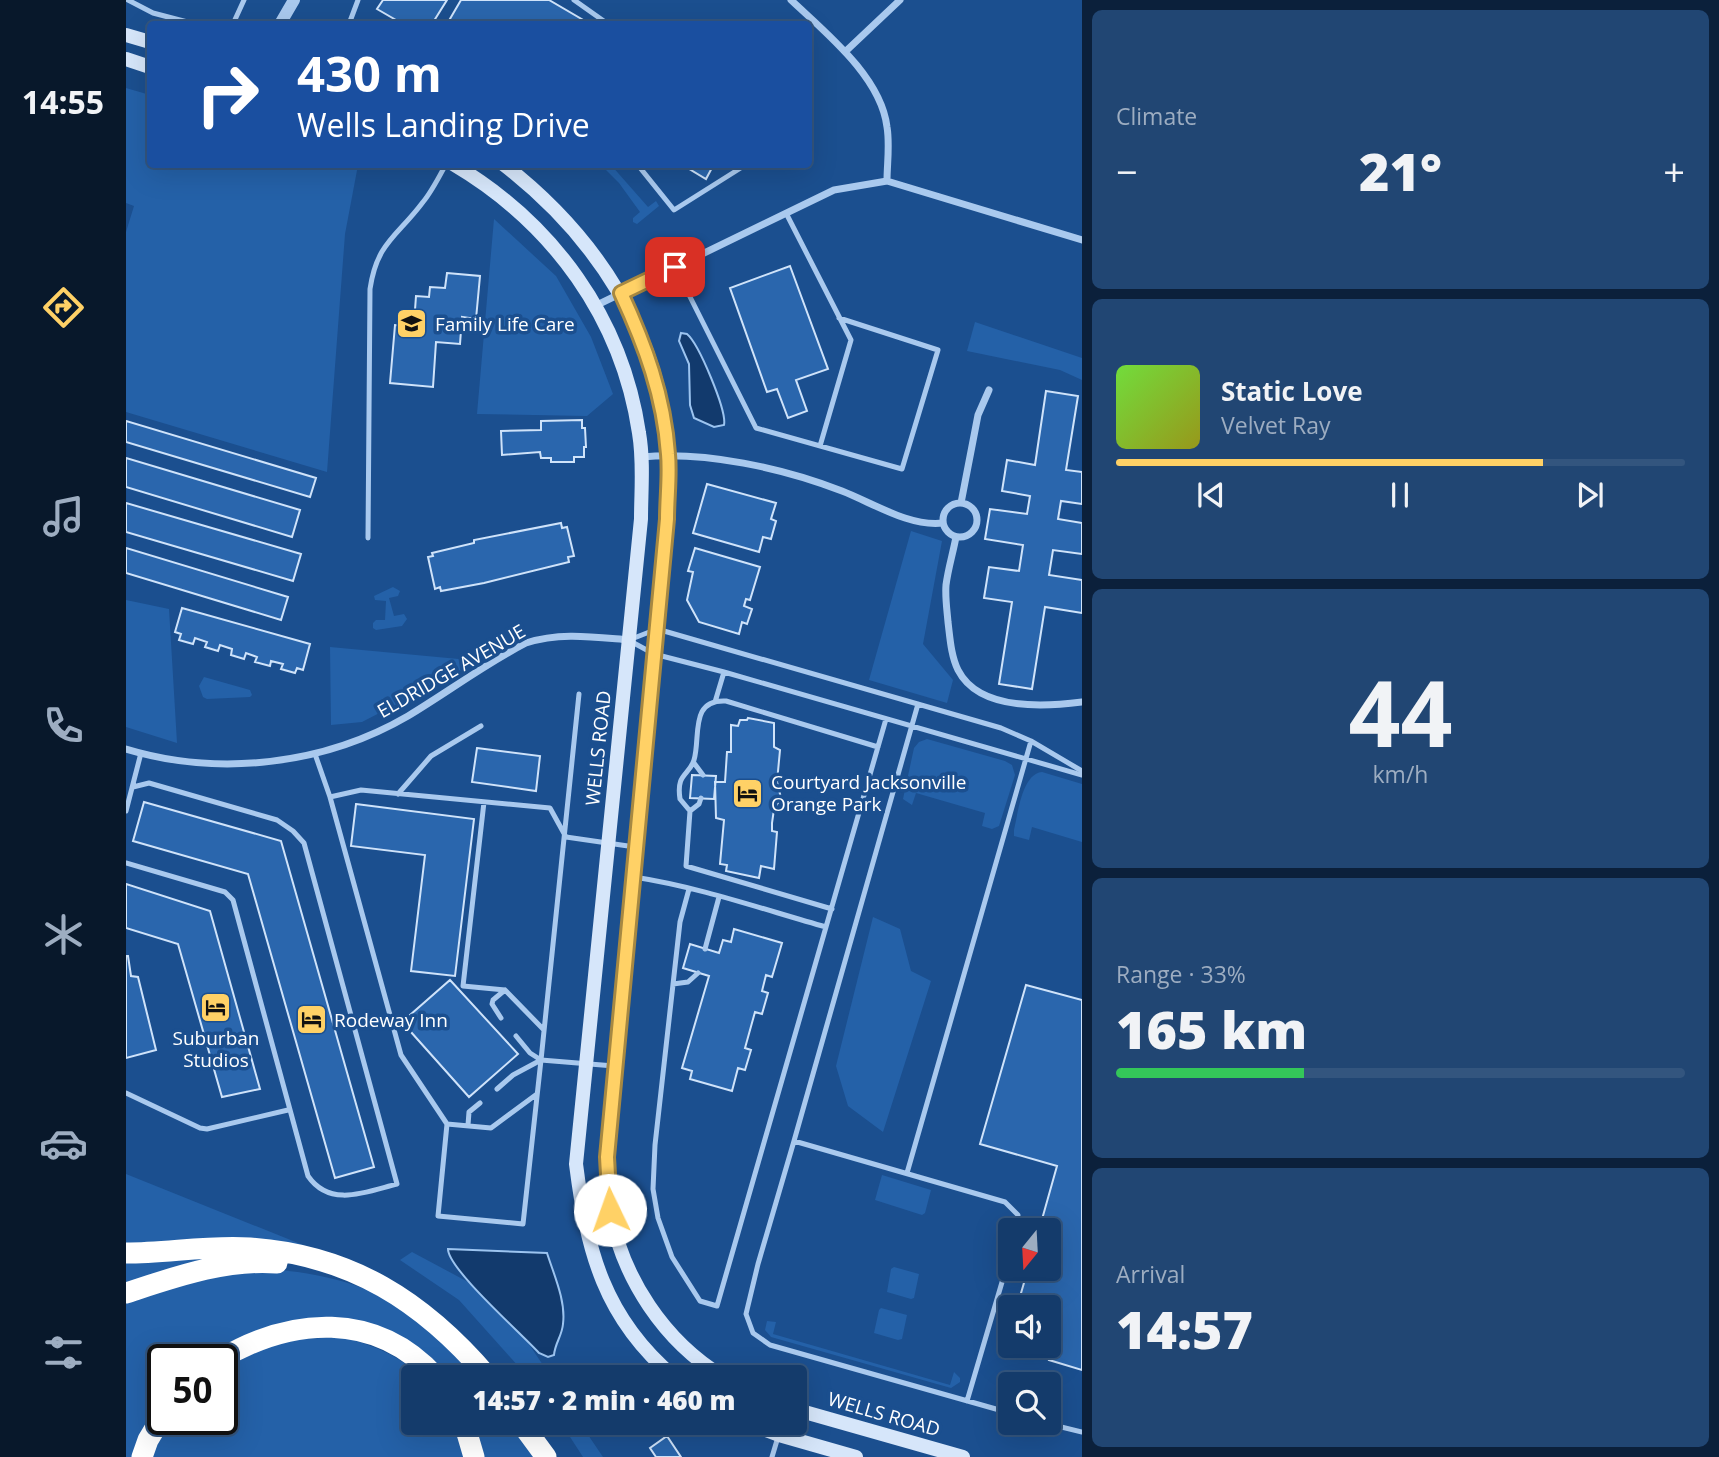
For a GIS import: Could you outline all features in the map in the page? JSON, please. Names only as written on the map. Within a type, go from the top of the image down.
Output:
[{"type":"highway","points":[[126,1253],[248,1248],[307,1255],[366,1276],[418,1309],[448,1334],[477,1365]]},
{"type":"highway","points":[[126,1293],[237,1263],[306,1264],[366,1276]]},
{"type":"highway","points":[[238,1350],[282,1331],[331,1327],[353,1330],[393,1345],[423,1365]]},
{"type":"highway","points":[[142,1457],[153,1435]]},
{"type":"highway","points":[[468,1435],[474,1457]]},
{"type":"highway","points":[[530,1435],[546,1457]]},
{"type":"main road","points":[[126,35],[147,41]]},
{"type":"main road","points":[[126,59],[147,66]]},
{"type":"main road","name":"WELLS ROAD","points":[[460,168],[537,226],[566,259],[597,305],[619,354],[636,413],[642,457],[641,519],[576,1164],[583,1220],[601,1281],[622,1318],[649,1354],[661,1365]]},
{"type":"main road","points":[[508,168],[528,184],[581,237],[621,293],[641,338],[658,389],[668,454],[667,519],[607,1157],[610,1210],[625,1263],[640,1294],[665,1327],[685,1349],[707,1365]]},
{"type":"main road","name":"WELLS ROAD","points":[[807,1413],[963,1457]]},
{"type":"main road","points":[[779,1435],[817,1452],[850,1456]]},
{"type":"street","points":[[282,21],[295,0]]},
{"type":"street","points":[[791,0],[846,51],[879,102],[887,126],[887,181]]},
{"type":"street","points":[[846,51],[900,0]]},
{"type":"street","points":[[597,305],[834,190],[887,181],[1082,240]]},
{"type":"street","points":[[961,503],[978,415],[989,390]]},
{"type":"street","points":[[642,457],[668,454],[793,475],[840,490],[915,521],[932,525],[943,523]]},
{"type":"street","points":[[961,503],[971,507],[977,520],[970,534],[956,537],[947,532],[943,523],[947,508],[961,503]]},
{"type":"street","points":[[956,537],[945,594],[954,660],[964,678],[976,690],[1007,701],[1045,705],[1082,702]]},
{"type":"street","name":"ELDRIDGE AVENUE","points":[[126,749],[155,757],[230,764],[274,762],[315,754],[349,743],[406,717],[516,648],[535,640],[565,635],[629,640]]},
{"type":"lane","points":[[128,0],[153,13],[184,21]]},
{"type":"lane","points":[[234,21],[244,0]]},
{"type":"lane","points":[[350,21],[358,0]]},
{"type":"lane","points":[[574,0],[604,21]]},
{"type":"lane","points":[[368,538],[371,278],[387,242],[421,205],[444,168]]},
{"type":"lane","points":[[640,168],[674,210],[741,168]]},
{"type":"lane","points":[[786,213],[851,340],[820,446]]},
{"type":"lane","points":[[675,267],[757,428],[902,469],[938,350],[839,318]]},
{"type":"lane","points":[[629,640],[657,629],[1001,728],[1031,741],[1082,773]]},
{"type":"lane","points":[[629,640],[654,654],[1082,773]]},
{"type":"lane","points":[[715,702],[724,672]]},
{"type":"lane","points":[[315,754],[330,797],[401,1055],[447,1124],[438,1216],[523,1224],[579,694]]},
{"type":"lane","points":[[690,811],[681,803],[679,789],[682,776],[694,763],[700,713],[715,702],[726,701],[878,747]]},
{"type":"lane","points":[[918,704],[746,1314],[753,1333],[770,1345],[998,1410]]},
{"type":"lane","points":[[689,889],[680,922],[655,1144],[653,1189],[658,1218],[672,1257],[700,1301],[717,1306],[886,719]]},
{"type":"lane","points":[[398,794],[431,756],[481,726]]},
{"type":"lane","points":[[907,1173],[1031,741]]},
{"type":"lane","points":[[126,811],[141,754]]},
{"type":"lane","points":[[694,763],[703,775]]},
{"type":"lane","points":[[126,863],[225,892],[233,900],[288,1110],[308,1176],[314,1184],[323,1191],[348,1196],[397,1184],[304,844],[293,831],[277,820],[149,783],[133,787]]},
{"type":"lane","points":[[330,797],[361,790],[550,808],[565,836]]},
{"type":"lane","points":[[701,798],[699,804],[690,811],[686,866],[832,909]]},
{"type":"lane","points":[[484,802],[463,986],[505,990],[544,1030]]},
{"type":"lane","points":[[565,836],[636,847]]},
{"type":"lane","points":[[634,877],[689,889],[826,927]]},
{"type":"lane","points":[[705,948],[719,897]]},
{"type":"lane","points":[[673,984],[688,982],[698,973]]},
{"type":"lane","points":[[501,1018],[492,1004],[505,990]]},
{"type":"lane","points":[[516,1036],[530,1053],[541,1060],[615,1066]]},
{"type":"lane","points":[[497,1089],[520,1070],[541,1060]]},
{"type":"lane","points":[[126,1093],[207,1129],[288,1110]]},
{"type":"lane","points":[[447,1124],[491,1128],[537,1094]]},
{"type":"lane","points":[[468,1125],[470,1112],[480,1103]]},
{"type":"lane","points":[[794,1141],[1005,1202],[1018,1218]]},
{"type":"lane","points":[[967,1401],[1002,1281]]},
{"type":"lane","points":[[1061,1427],[1082,1432]]},
{"type":"lane","points":[[772,1457],[779,1435]]},
{"type":"shaded area","points":[[126,88],[147,94],[147,168],[357,168],[345,234],[327,472],[126,412],[126,232],[134,206],[126,203]]},
{"type":"shaded area","points":[[604,168],[614,168],[648,207],[656,201],[659,206],[637,224],[633,222],[633,218],[640,212],[619,183]]},
{"type":"shaded area","points":[[494,219],[556,276],[591,337],[613,394],[587,416],[477,414]]},
{"type":"shaded area","points":[[975,322],[1082,358],[1082,380],[1060,370],[967,351]]},
{"type":"shaded area","points":[[681,333],[687,334],[692,340],[705,363],[721,406],[724,425],[714,427],[694,418],[690,405],[689,364],[679,341]]},
{"type":"shaded area","points":[[911,531],[942,541],[923,644],[953,680],[947,703],[869,680]]},
{"type":"shaded area","points":[[393,587],[400,591],[398,596],[389,598],[394,616],[404,614],[407,619],[402,626],[376,630],[373,623],[376,620],[385,620],[386,601],[375,600],[374,596]]},
{"type":"shaded area","points":[[126,600],[169,609],[177,743],[126,727]]},
{"type":"shaded area","points":[[330,647],[480,661],[362,722],[331,725]]},
{"type":"shaded area","points":[[204,677],[250,690],[252,695],[207,699],[203,697],[199,686]]},
{"type":"shaded area","points":[[927,739],[1012,765],[1015,775],[999,826],[992,829],[982,826],[985,813],[916,793],[912,805],[903,799],[914,748]]},
{"type":"shaded area","points":[[1042,772],[1082,784],[1082,842],[1032,827],[1029,840],[1014,836],[1025,787],[1035,774]]},
{"type":"shaded area","points":[[873,917],[900,929],[911,971],[931,981],[883,1132],[848,1106],[836,1066]]},
{"type":"shaded area","points":[[126,1174],[303,1245],[299,1257],[126,1287]]},
{"type":"shaded area","points":[[882,1175],[931,1190],[925,1213],[922,1215],[875,1200]]},
{"type":"shaded area","points":[[448,1249],[547,1253],[563,1306],[562,1328],[554,1355],[548,1357],[539,1353],[472,1286],[451,1258]]},
{"type":"shaded area","points":[[412,1252],[498,1298],[543,1365],[517,1365],[459,1300],[400,1260]]},
{"type":"shaded area","points":[[894,1267],[919,1274],[914,1298],[887,1292],[891,1269]]},
{"type":"shaded area","points":[[279,1270],[317,1275],[354,1285],[407,1310],[469,1365],[421,1365],[346,1323],[238,1352],[238,1344],[147,1344],[148,1435],[136,1457],[126,1457],[126,1303],[210,1276]]},
{"type":"shaded area","points":[[881,1308],[907,1315],[902,1339],[874,1333]]},
{"type":"shaded area","points":[[767,1321],[776,1322],[773,1334],[950,1385],[954,1372],[960,1382],[951,1388],[771,1337],[765,1330]]},
{"type":"shaded area","points":[[342,1337],[385,1352],[403,1362],[407,1365],[401,1365],[401,1435],[458,1435],[464,1457],[148,1457],[159,1435],[238,1435],[238,1360],[282,1340]]},
{"type":"shaded area","points":[[474,1435],[524,1435],[540,1457],[480,1457]]},
{"type":"shaded area","points":[[569,1435],[588,1435],[603,1457],[583,1457]]},
{"type":"building","points":[[383,0],[447,0],[434,21],[398,21],[377,9]]},
{"type":"building","points":[[461,0],[549,0],[585,21],[449,21]]},
{"type":"building","points":[[688,168],[712,168],[706,179]]},
{"type":"building","points":[[790,266],[828,369],[796,380],[807,411],[788,418],[777,389],[767,392],[730,288]]},
{"type":"building","points":[[447,273],[480,276],[476,319],[462,317],[460,344],[436,342],[433,387],[390,383],[395,325],[406,326],[408,310],[415,310],[416,296],[429,297],[430,287],[445,288]]},
{"type":"building","points":[[1046,391],[1078,396],[1066,470],[1082,472],[1082,504],[1061,501],[1058,519],[1082,523],[1082,554],[1053,550],[1049,575],[1082,580],[1082,613],[1045,607],[1032,689],[999,684],[1012,602],[984,598],[989,567],[1019,571],[1023,545],[985,539],[990,509],[1027,514],[1030,496],[1002,491],[1007,460],[1035,465]]},
{"type":"building","points":[[582,420],[586,447],[584,457],[574,457],[574,462],[551,462],[551,458],[541,458],[540,452],[502,455],[501,431],[541,430],[541,421]]},
{"type":"building","points":[[126,421],[316,478],[310,497],[126,442]]},
{"type":"building","points":[[126,458],[300,510],[292,537],[126,487]]},
{"type":"building","points":[[707,484],[776,503],[771,519],[776,521],[771,539],[763,537],[759,552],[693,533]]},
{"type":"building","points":[[126,503],[301,554],[293,581],[126,532]]},
{"type":"building","points":[[561,523],[562,528],[567,527],[574,556],[568,557],[569,562],[484,583],[441,591],[440,587],[435,589],[428,557],[433,556],[432,553],[474,543],[474,540]]},
{"type":"building","points":[[126,548],[288,597],[281,620],[126,573]]},
{"type":"building","points":[[695,548],[760,567],[750,600],[746,599],[744,606],[752,609],[747,624],[742,622],[739,634],[699,622],[687,600],[693,572],[688,571]]},
{"type":"building","points":[[182,608],[310,644],[303,670],[297,668],[295,673],[281,669],[283,664],[271,661],[270,666],[255,662],[257,657],[246,653],[244,659],[231,655],[232,649],[220,645],[218,651],[205,647],[207,642],[195,638],[193,644],[179,640],[181,634],[175,632]]},
{"type":"building","name":"Courtyard Jacksonville Orange Park","points":[[748,718],[774,723],[774,747],[780,750],[777,782],[781,798],[774,809],[772,823],[772,831],[777,832],[774,869],[761,866],[759,878],[726,871],[727,865],[720,864],[724,820],[716,818],[715,782],[725,782],[727,752],[731,752],[731,725],[738,726],[740,720]]},
{"type":"building","points":[[477,748],[540,756],[536,791],[472,782]]},
{"type":"building","points":[[692,775],[716,776],[714,799],[690,798]]},
{"type":"building","name":"Rodeway Inn","points":[[144,802],[281,841],[374,1167],[335,1178],[248,874],[133,841]]},
{"type":"building","points":[[356,804],[474,819],[455,976],[411,971],[425,855],[351,846]]},
{"type":"building","name":"Suburban Studios","points":[[126,884],[210,911],[260,1089],[222,1097],[178,944],[126,928]]},
{"type":"building","points":[[734,929],[782,943],[772,977],[766,975],[762,991],[768,993],[762,1014],[755,1012],[745,1048],[751,1050],[745,1070],[738,1068],[732,1091],[690,1079],[692,1071],[682,1068],[709,976],[683,968],[690,944],[719,953],[723,940],[731,942]]},
{"type":"building","points":[[126,956],[131,976],[138,977],[156,1050],[126,1058]]},
{"type":"building","points":[[450,980],[518,1054],[469,1097],[402,1022]]},
{"type":"building","points":[[1026,985],[1082,1000],[1082,1370],[1049,1360],[1061,1358],[1061,1295],[1020,1295],[1025,1281],[1061,1281],[1061,1218],[1042,1218],[1057,1166],[980,1144]]},
{"type":"building","points":[[667,1436],[681,1457],[656,1457],[650,1448]]},
{"type":"place","name":"Family Life Care","points":[[412,324]]},
{"type":"place","name":"Courtyard Jacksonville Orange Park","points":[[748,793]]},
{"type":"place","name":"Suburban Studios","points":[[216,1007]]},
{"type":"place","name":"Rodeway Inn","points":[[311,1020]]},
{"type":"route","points":[[610,1210],[607,1157],[667,519],[668,454],[658,389],[641,338],[621,293],[675,267]]}]
